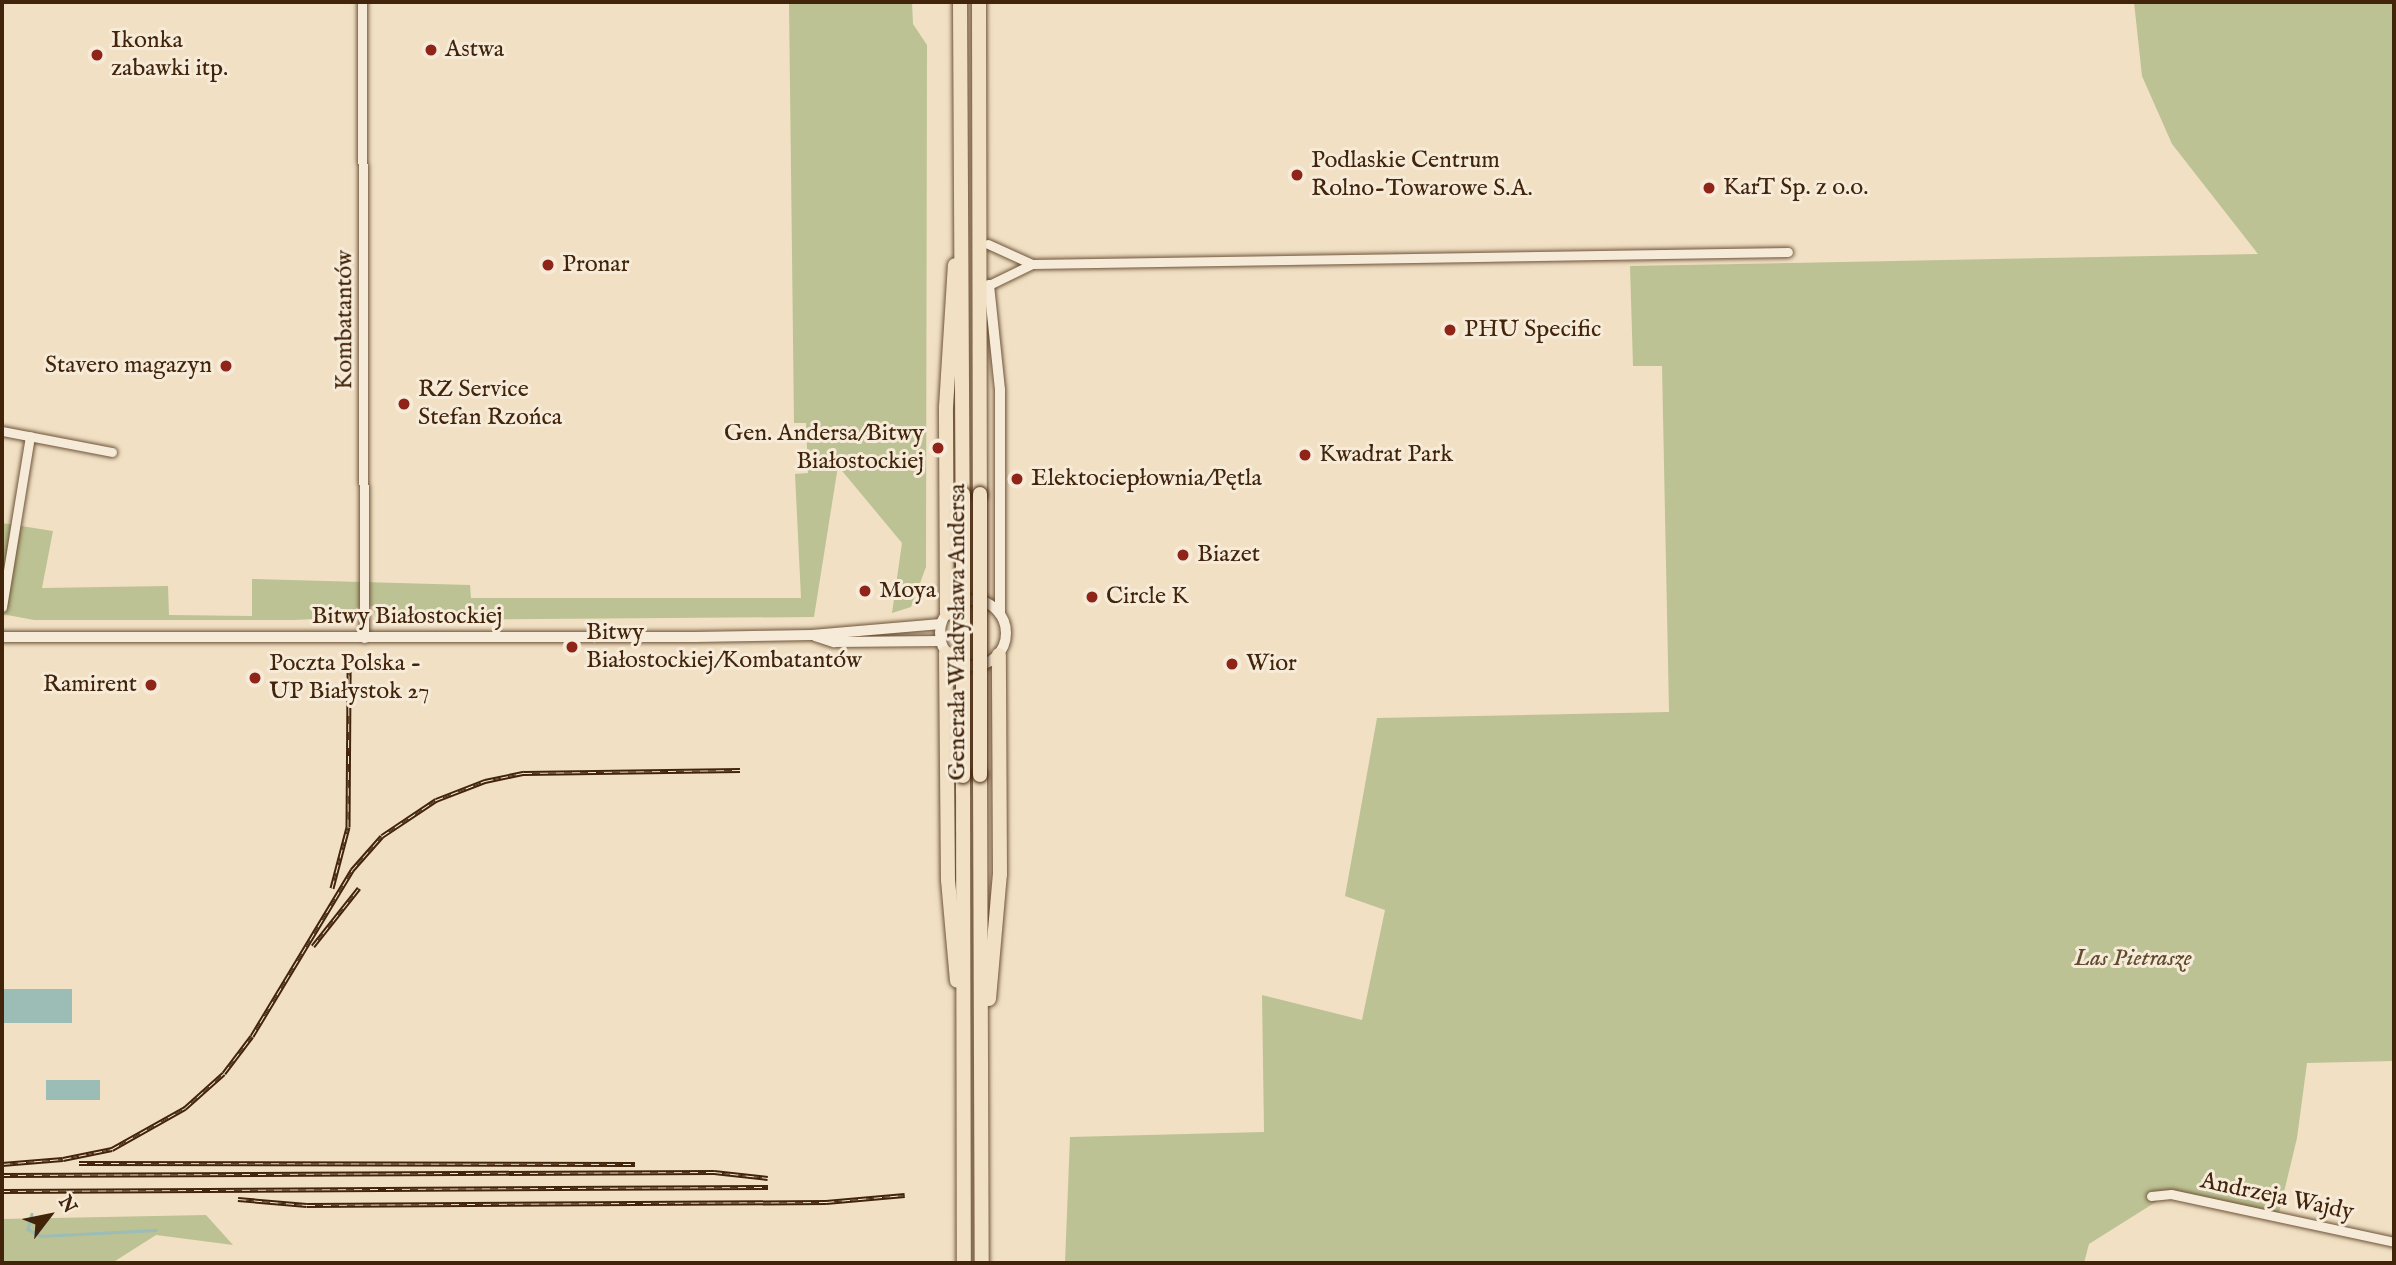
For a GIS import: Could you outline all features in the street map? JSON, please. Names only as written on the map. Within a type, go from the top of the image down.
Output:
[{"type":"highway","name":"Generała Władysława Andersa","points":[[960,2],[964,219],[964,1263]]},
{"type":"highway","name":"Generała Władysława Andersa","points":[[979,2],[983,224],[980,775],[982,1263]]},
{"type":"highway","points":[[944,618],[947,357],[964,219]]},
{"type":"highway","points":[[983,224],[988,244],[989,285]]},
{"type":"highway","points":[[943,647],[948,880],[966,1038]]},
{"type":"highway","points":[[981,1041],[989,1008],[999,895],[999,655]]},
{"type":"street","name":"Kombatantów","points":[[362,2],[364,638]]},
{"type":"street","points":[[988,244],[1032,264]]},
{"type":"street","points":[[1000,614],[974,600],[959,603],[944,618],[943,647],[968,667],[985,665],[999,655],[1007,635],[1000,614],[1000,390],[989,285],[1032,264],[1788,252]]},
{"type":"street","points":[[2,431],[112,452]]},
{"type":"street","points":[[2,607],[30,436]]},
{"type":"street","name":"Bitwy Białostockiej","points":[[2,637],[812,635],[944,618]]},
{"type":"street","name":"Bitwy Białostockiej","points":[[812,635],[834,642],[943,647]]},
{"type":"street","name":"Andrzeja Wajdy","points":[[2151,1196],[2171,1194],[2394,1242]]},
{"type":"green space","points":[[789,2],[912,2],[913,24],[927,45],[926,567],[911,607],[892,613],[902,543],[838,466],[814,617],[413,620],[375,617],[373,606],[356,608],[354,617],[294,620],[34,620],[2,614],[2,523],[53,531],[42,588],[168,586],[169,615],[252,616],[252,579],[470,585],[471,598],[801,598],[795,474],[808,473],[806,423],[794,423]]},
{"type":"green space","name":"Las Pietrasze","points":[[2134,2],[2394,2],[2394,1061],[2307,1063],[2297,1138],[2278,1217],[2170,1193],[2089,1244],[2084,1263],[1065,1263],[1070,1137],[1264,1132],[1262,995],[1362,1020],[1385,910],[1345,896],[1377,718],[1669,712],[1662,366],[1633,366],[1630,266],[2258,254],[2172,144],[2142,76]]},
{"type":"green space","points":[[206,1215],[233,1245],[156,1235],[112,1263],[2,1263],[2,1219]]},
{"type":"water","points":[[2,989],[72,989],[72,1023],[2,1023]]},
{"type":"water","points":[[46,1080],[100,1080],[100,1100],[46,1100]]},
{"type":"waterway","points":[[32,1214],[28,1229],[41,1236],[156,1230]]},
{"type":"railway","points":[[332,888],[348,827],[349,667]]},
{"type":"railway","points":[[2,1164],[63,1159],[112,1149],[185,1108],[224,1073],[252,1036],[352,870],[382,836],[436,800],[485,781],[524,773],[740,770]]},
{"type":"railway","points":[[313,946],[359,888]]},
{"type":"railway","points":[[79,1163],[635,1164]]},
{"type":"railway","points":[[2,1175],[714,1172],[768,1178]]},
{"type":"railway","points":[[2,1191],[768,1187]]},
{"type":"railway","points":[[238,1199],[307,1205],[826,1202],[905,1195]]},
{"type":"place","name":"Astwa","points":[[431,50]]},
{"type":"place","name":"Ikonka zabawki itp.","points":[[97,55]]},
{"type":"place","name":"Podlaskie Centrum Rolno-Towarowe S.A.","points":[[1297,175]]},
{"type":"place","name":"KarT Sp. z o.o.","points":[[1709,188]]},
{"type":"place","name":"Pronar","points":[[548,265]]},
{"type":"place","name":"PHU Specific","points":[[1450,330]]},
{"type":"place","name":"Stavero magazyn","points":[[226,366]]},
{"type":"place","name":"RZ Service Stefan Rzońca","points":[[404,404]]},
{"type":"place","name":"Gen. Andersa/Bitwy Białostockiej","points":[[938,448]]},
{"type":"place","name":"Kwadrat Park","points":[[1305,455]]},
{"type":"place","name":"Elektociepłownia/Pętla","points":[[1017,479]]},
{"type":"place","name":"Biazet","points":[[1183,555]]},
{"type":"place","name":"Moya","points":[[865,591]]},
{"type":"place","name":"Circle K","points":[[1092,597]]},
{"type":"place","name":"Bitwy Białostockiej/Kombatantów","points":[[572,647]]},
{"type":"place","name":"Wior","points":[[1232,664]]},
{"type":"place","name":"Poczta Polska - UP Białystok 27","points":[[255,678]]},
{"type":"place","name":"Ramirent","points":[[151,685]]}]
